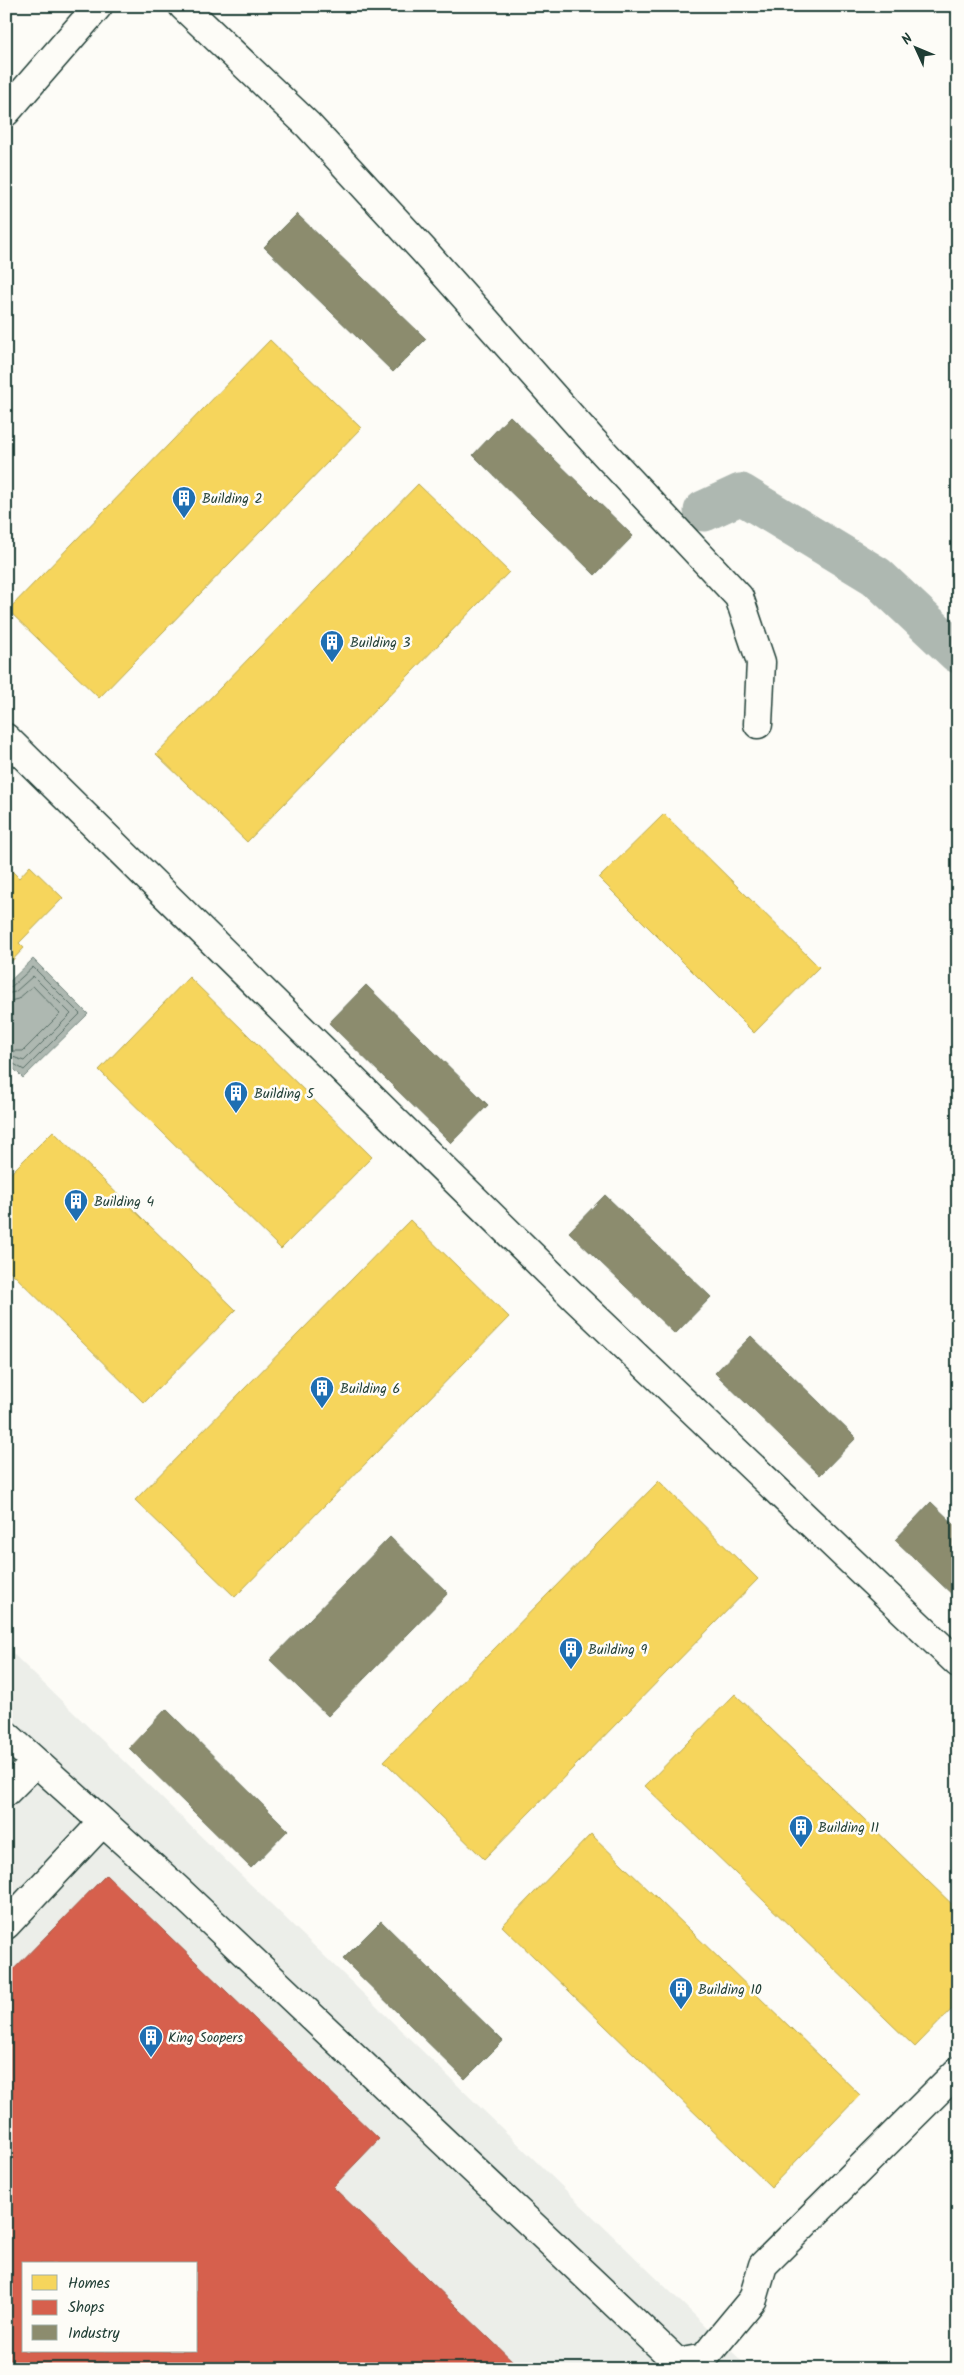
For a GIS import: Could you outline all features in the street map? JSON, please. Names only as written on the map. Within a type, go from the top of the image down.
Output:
[{"type":"main road","points":[[6,112],[98,6]]},
{"type":"main road","points":[[183,6],[308,125],[592,440],[739,597],[761,662],[758,724]]},
{"type":"main road","points":[[6,738],[576,1299],[958,1663]]},
{"type":"main road","points":[[6,1736],[176,1888],[676,2366],[704,2358],[753,2299],[763,2265],[958,2071]]},
{"type":"main road","points":[[6,1792],[35,1763]]},
{"type":"main road","points":[[6,1925],[102,1823]]},
{"type":"shaded area","points":[[6,1647],[750,2369],[6,2369]]},
{"type":"water","points":[[33,959],[88,1014],[23,1078],[13,1068],[6,1074],[6,985]]},
{"type":"building: Homes","name":"Building 2","points":[[270,340],[361,428],[99,698],[8,610]]},
{"type":"building: Homes","name":"Building 3","points":[[418,484],[509,572],[247,842],[156,754]]},
{"type":"building: Homes","points":[[664,814],[819,967],[754,1033],[599,878]]},
{"type":"building: Homes","points":[[6,865],[19,878],[30,866],[63,898],[19,943],[24,948],[6,967]]},
{"type":"building: Homes","name":"Building 5","points":[[189,977],[372,1157],[281,1249],[99,1070]]},
{"type":"building: Homes","name":"Building 4","points":[[53,1131],[236,1310],[144,1403],[6,1267],[6,1178]]},
{"type":"building: Homes","name":"Building 6","points":[[410,1220],[509,1317],[235,1597],[135,1500]]},
{"type":"building: Homes","name":"Building 9","points":[[659,1481],[758,1579],[484,1859],[384,1761]]},
{"type":"building: Homes","name":"Building 11","points":[[735,1694],[958,1910],[958,2003],[915,2047],[645,1786]]},
{"type":"building: Homes","name":"Building 10","points":[[591,1834],[860,2095],[771,2187],[502,1926]]},
{"type":"building: Shops","name":"King Soopers","points":[[106,1875],[379,2139],[333,2187],[521,2369],[6,2369],[6,1977]]},
{"type":"building: Industry","points":[[297,214],[426,339],[393,372],[264,247]]},
{"type":"building: Industry","points":[[510,416],[633,536],[595,575],[473,455]]},
{"type":"building: Industry","points":[[366,985],[488,1105],[451,1143],[329,1023]]},
{"type":"building: Industry","points":[[605,1195],[711,1297],[675,1334],[569,1232]]},
{"type":"building: Industry","points":[[751,1336],[856,1438],[820,1475],[715,1373]]},
{"type":"building: Industry","points":[[931,1502],[958,1528],[958,1600],[895,1540]]},
{"type":"building: Industry","points":[[390,1537],[448,1593],[328,1716],[270,1660]]},
{"type":"building: Industry","points":[[166,1709],[288,1830],[251,1868],[129,1748]]},
{"type":"building: Industry","points":[[381,1921],[503,2041],[465,2079],[343,1959]]},
{"type":"waterway","points":[[704,511],[741,494],[876,576],[958,653]]},
{"type":"place","name":"Building 2","points":[[184,519]]},
{"type":"place","name":"Building 3","points":[[332,663]]},
{"type":"place","name":"Building 5","points":[[236,1114]]},
{"type":"place","name":"Building 4","points":[[76,1222]]},
{"type":"place","name":"Building 6","points":[[322,1409]]},
{"type":"place","name":"Building 9","points":[[571,1670]]},
{"type":"place","name":"Building 11","points":[[801,1848]]},
{"type":"place","name":"Building 10","points":[[681,2010]]},
{"type":"place","name":"King Soopers","points":[[151,2058]]}]
